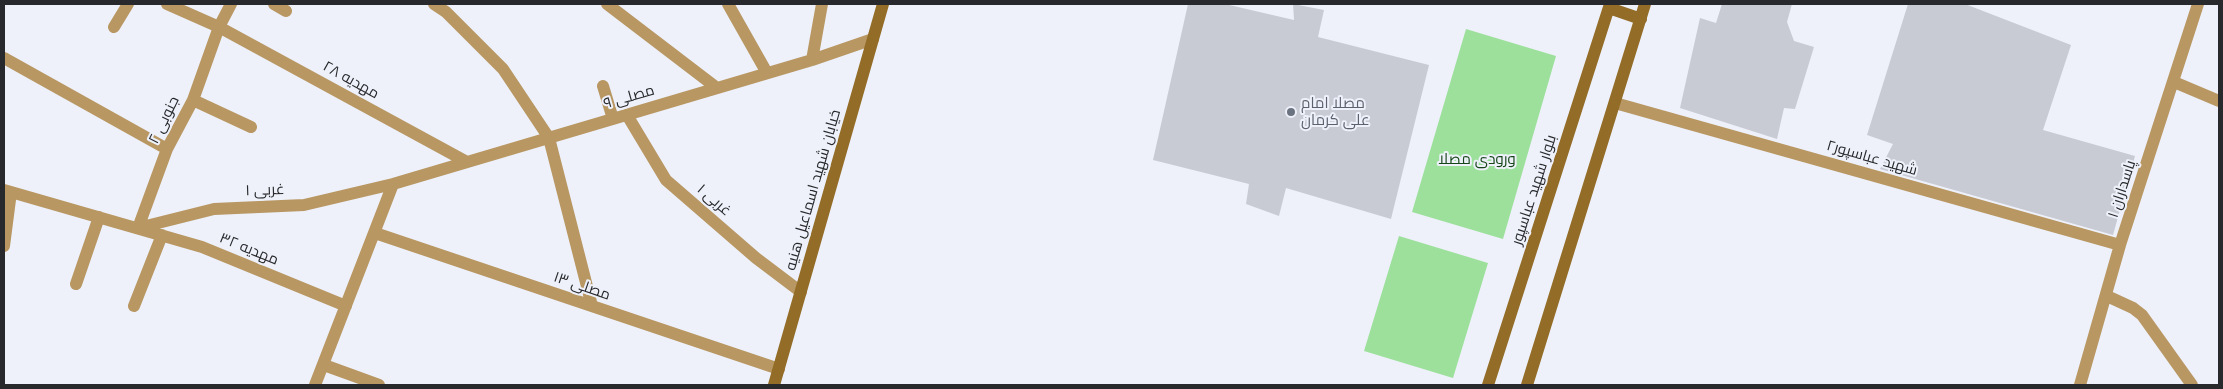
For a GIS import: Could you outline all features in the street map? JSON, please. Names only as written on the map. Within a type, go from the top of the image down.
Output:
[{"type":"main road","name":"خیابان شهید اسماعیل هنیه","points":[[774,385],[882,4]]},
{"type":"main road","points":[[1527,385],[1645,4]]},
{"type":"main road","points":[[1610,6],[1641,19]]},
{"type":"main road","name":"بلوار شهید عباسپور","points":[[1488,385],[1610,6]]},
{"type":"street","points":[[114,27],[128,4]]},
{"type":"street","name":"مهدیه ۲۸","points":[[167,4],[219,27],[467,162]]},
{"type":"street","name":"۲ جنوبی","points":[[138,228],[167,149],[193,100],[219,27],[231,4]]},
{"type":"street","points":[[274,4],[286,11]]},
{"type":"street","points":[[434,4],[446,12],[503,70],[549,138],[592,306]]},
{"type":"street","points":[[607,4],[716,88]]},
{"type":"street","points":[[728,4],[767,73]]},
{"type":"street","points":[[812,60],[822,4]]},
{"type":"street","name":"پاسداران ۱","points":[[2080,385],[2107,296],[2120,245],[2198,4]]},
{"type":"street","name":"مصلی ۹","points":[[393,184],[812,60],[872,39]]},
{"type":"street","points":[[4,58],[167,149]]},
{"type":"street","points":[[2174,82],[2219,101]]},
{"type":"street","points":[[603,86],[613,119]]},
{"type":"street","points":[[193,100],[251,127]]},
{"type":"street","name":"شهید عباسپور۲","points":[[1615,103],[2120,245]]},
{"type":"street","name":"۱ غربی","points":[[627,115],[666,180],[756,258],[801,292]]},
{"type":"street","points":[[315,385],[393,184]]},
{"type":"street","name":"۱ غربی","points":[[138,228],[214,208],[304,205],[393,184]]},
{"type":"street","points":[[4,246],[8,191]]},
{"type":"street","name":"مهدیه ۳۲","points":[[8,191],[202,247],[346,306]]},
{"type":"street","points":[[76,284],[99,217]]},
{"type":"street","name":"مصلی ۱۳","points":[[374,232],[779,369]]},
{"type":"street","points":[[134,306],[162,235]]},
{"type":"street","points":[[2107,296],[2133,308],[2142,315],[2192,385]]},
{"type":"street","points":[[324,365],[379,385]]},
{"type":"green space","name":"ورودی مصلا","points":[[1466,29],[1556,56],[1503,239],[1412,212]]},
{"type":"green space","points":[[1399,236],[1488,263],[1453,378],[1364,351]]},
{"type":"building","name":"مصلا امام علی کرمان","points":[[1188,4],[1225,4],[1294,20],[1293,4],[1324,10],[1318,37],[1429,65],[1391,219],[1286,188],[1279,216],[1246,204],[1249,184],[1153,160]]},
{"type":"building","points":[[1722,4],[1792,4],[1787,22],[1794,41],[1814,47],[1795,109],[1784,108],[1777,139],[1680,108],[1700,18],[1716,23]]},
{"type":"building","points":[[1908,4],[1965,4],[2071,45],[2043,130],[2135,156],[2113,235],[1880,169],[1893,144],[1867,135]]},
{"type":"place","name":"مصلا امام علی کرمان","points":[[1291,112]]}]
